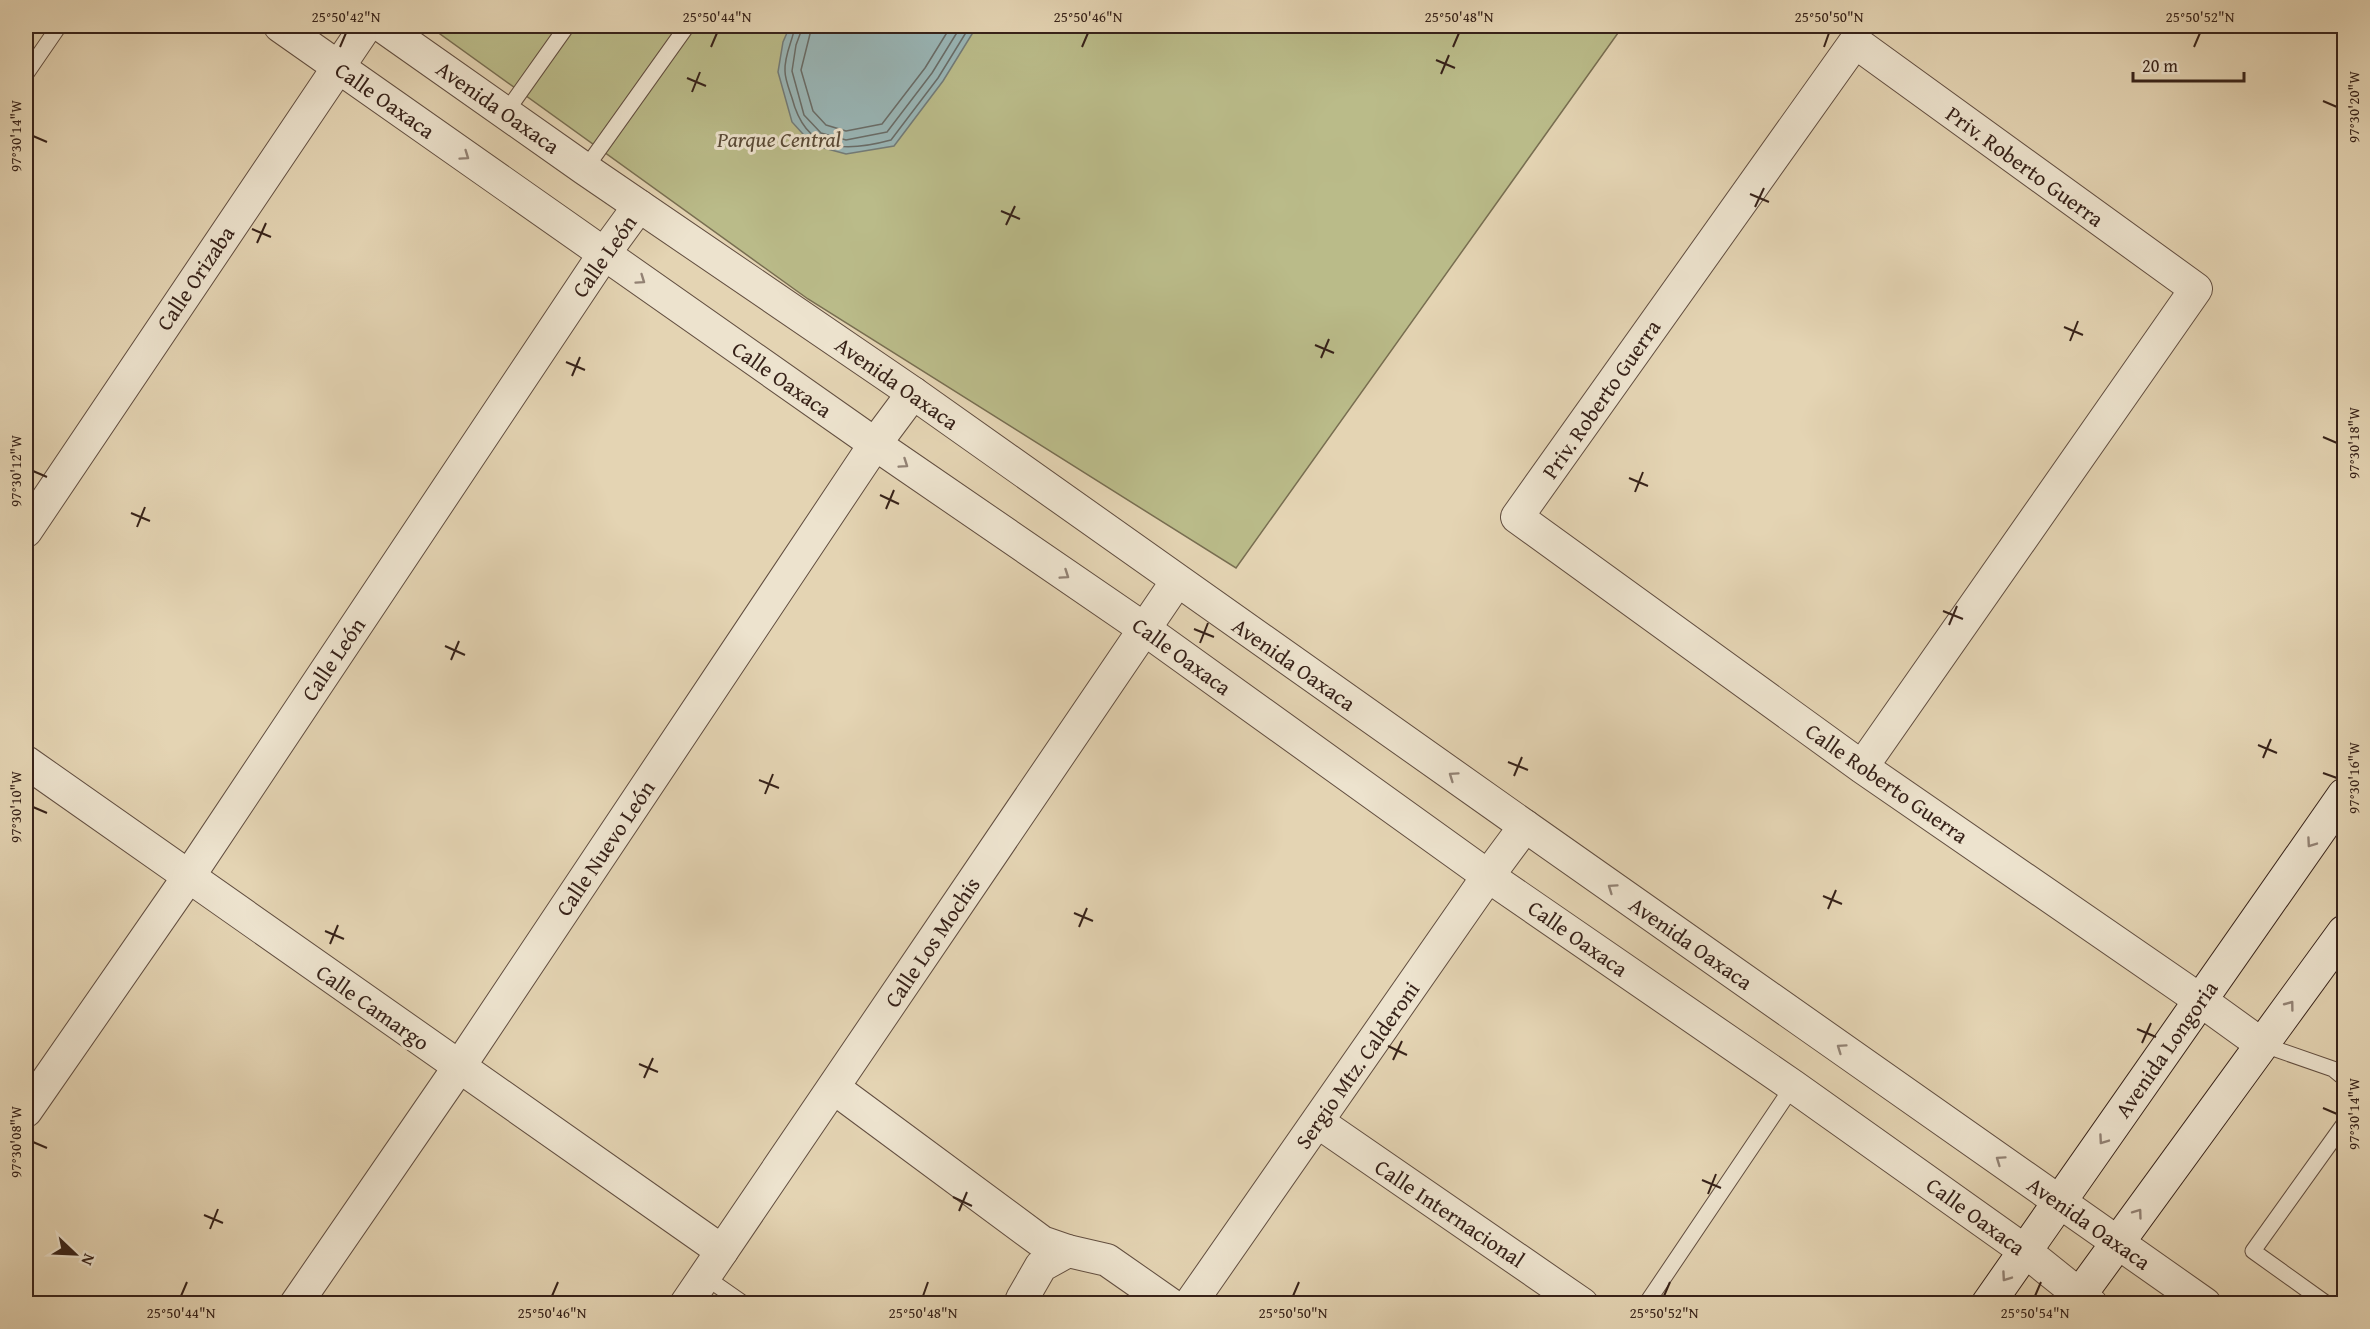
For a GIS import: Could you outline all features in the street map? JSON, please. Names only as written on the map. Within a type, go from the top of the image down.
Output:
[{"type":"street","name":"Calle Oaxaca","points":[[280,26],[875,444],[1143,628],[1488,876],[1793,1086],[2025,1251],[2081,1300]]},
{"type":"street","name":"Calle Orizaba","points":[[26,531],[366,26]]},
{"type":"street","name":"Avenida Oaxaca","points":[[382,26],[585,169],[913,393],[2205,1304]]},
{"type":"street","name":"Priv. Roberto Guerra","points":[[1517,518],[1855,42],[2196,289],[1862,767]]},
{"type":"street","name":"Calle León","points":[[26,1111],[189,876],[604,254],[639,206]]},
{"type":"street","name":"Calle Nuevo León","points":[[297,1304],[459,1067],[875,444],[913,393]]},
{"type":"street","name":"Calle Roberto Guerra","points":[[1517,518],[1862,767],[2261,1044]]},
{"type":"street","name":"Calle Los Mochis","points":[[686,1304],[1143,628],[1178,581]]},
{"type":"street","name":"Calle Camargo","points":[[26,762],[722,1251]]},
{"type":"street","name":"Avenida Longoria","points":[[1988,1304],[2344,795]]},
{"type":"street","name":"Sergio Mtz. Calderoni","points":[[1190,1304],[1525,826]]},
{"type":"street","points":[[2081,1300],[2117,1242],[2344,932]]},
{"type":"street","points":[[834,1088],[1042,1242],[1107,1260],[1170,1304]]},
{"type":"street","name":"Calle Internacional","points":[[1318,1122],[1582,1304]]},
{"type":"street","points":[[1023,1304],[1022,1299],[1041,1266],[1068,1251]]},
{"type":"lane","points":[[26,74],[59,26]]},
{"type":"lane","points":[[506,112],[567,26]]},
{"type":"lane","points":[[585,169],[687,26]]},
{"type":"lane","points":[[2261,1044],[2332,1069],[2344,1078]]},
{"type":"lane","points":[[1646,1304],[1793,1086]]},
{"type":"lane","points":[[2327,1304],[2253,1251],[2344,1124]]},
{"type":"lane","points":[[704,1276],[744,1304]]},
{"type":"green space","name":"Parque Central","points":[[429,26],[1623,26],[1236,568],[808,299]]},
{"type":"water","points":[[790,26],[977,26],[943,81],[894,146],[846,154],[813,145],[792,122],[778,72],[783,42]]}]
